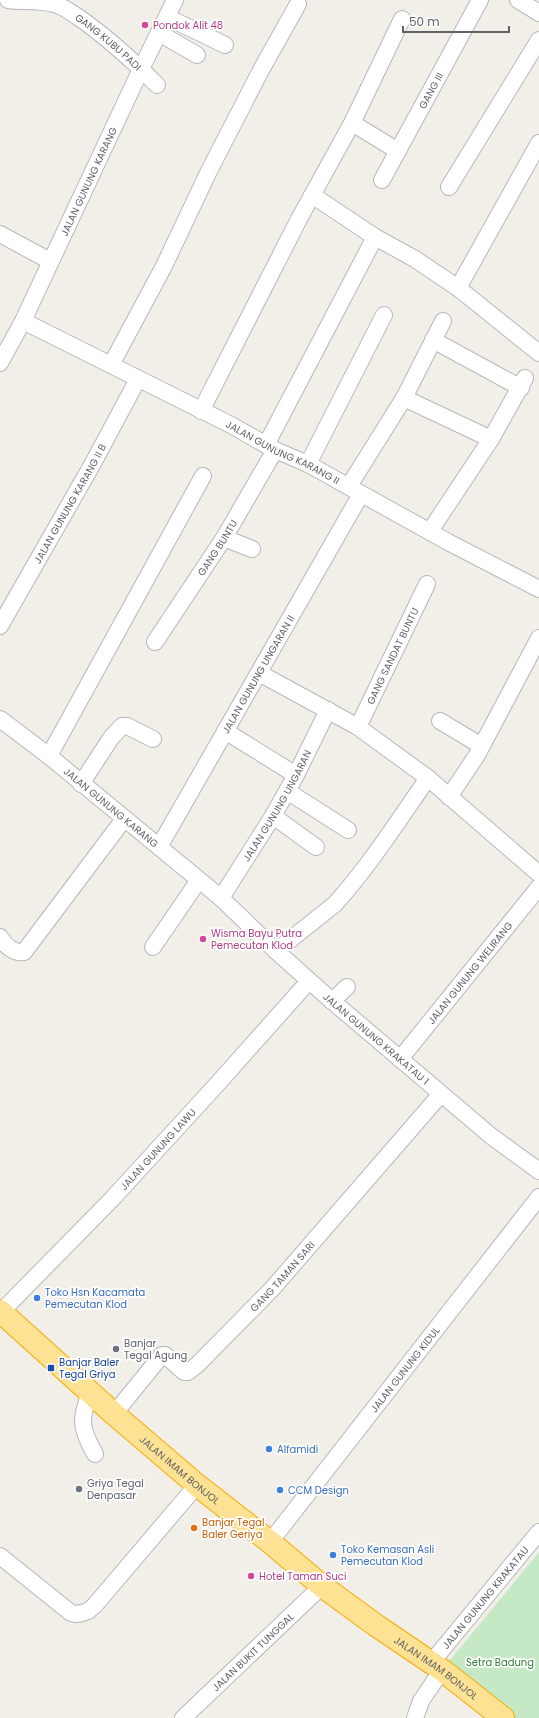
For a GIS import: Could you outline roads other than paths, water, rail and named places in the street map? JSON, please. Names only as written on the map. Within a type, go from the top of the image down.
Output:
[{"type":"highway","name":"JALAN IMAM BONJOL","points":[[0,1312],[114,1414],[197,1485],[270,1542],[322,1586],[437,1666],[503,1718]]},
{"type":"street","name":"GANG KUBU PADI","points":[[8,0],[50,1],[64,8],[87,23],[141,69],[157,85]]},
{"type":"street","name":"JALAN GUNUNG KARANG","points":[[0,363],[23,321],[50,261],[175,0]]},
{"type":"street","name":"GANG III","points":[[382,180],[480,0]]},
{"type":"street","points":[[111,365],[164,266],[209,171],[261,70],[298,4]]},
{"type":"street","points":[[167,17],[225,45]]},
{"type":"street","points":[[201,411],[312,195],[352,123],[402,19]]},
{"type":"street","points":[[159,33],[197,56]]},
{"type":"street","points":[[450,187],[539,40]]},
{"type":"street","points":[[352,123],[398,151]]},
{"type":"street","points":[[458,288],[539,143]]},
{"type":"street","points":[[312,195],[375,237],[416,259],[458,288],[539,353]]},
{"type":"street","points":[[0,234],[50,261]]},
{"type":"street","name":"GANG BUNTU","points":[[155,642],[224,538],[375,237]]},
{"type":"street","points":[[308,464],[384,315]]},
{"type":"street","name":"JALAN GUNUNG KARANG II","points":[[23,321],[270,447],[308,464],[539,589]]},
{"type":"street","points":[[349,486],[404,398],[443,321]]},
{"type":"street","points":[[430,531],[491,439],[523,383],[433,340]]},
{"type":"street","name":"JALAN GUNUNG KARANG II B","points":[[0,626],[92,465],[138,379]]},
{"type":"street","points":[[404,398],[491,439]]},
{"type":"street","points":[[49,756],[203,476]]},
{"type":"street","name":"JALAN GUNUNG UNGARAN II","points":[[158,847],[357,501]]},
{"type":"street","points":[[224,538],[252,548]]},
{"type":"street","name":"GANG SANDAT BUNTU","points":[[358,727],[428,584]]},
{"type":"street","points":[[449,797],[477,755],[539,638]]},
{"type":"street","points":[[259,673],[358,727],[428,778],[539,874]]},
{"type":"street","name":"JALAN GUNUNG UNGARAN","points":[[221,898],[273,816],[296,775],[328,710]]},
{"type":"street","name":"JALAN GUNUNG KARANG","points":[[0,719],[49,756],[81,784],[221,898]]},
{"type":"street","points":[[440,721],[480,745]]},
{"type":"street","points":[[81,784],[111,738],[122,726],[127,726],[153,739]]},
{"type":"street","points":[[225,731],[296,775]]},
{"type":"street","points":[[276,951],[335,904],[370,861],[428,778]]},
{"type":"street","points":[[287,791],[348,830]]},
{"type":"street","points":[[273,816],[316,847]]},
{"type":"street","points":[[0,938],[14,951],[19,953],[24,952],[124,819]]},
{"type":"street","points":[[153,947],[199,880]]},
{"type":"street","name":"JALAN GUNUNG WELIRANG","points":[[400,1059],[539,887]]},
{"type":"street","name":"JALAN GUNUNG KRAKATAU 1","points":[[221,898],[276,951],[332,1001],[491,1136],[539,1171]]},
{"type":"street","name":"JALAN GUNUNG LAWU","points":[[0,1312],[112,1199],[309,981]]},
{"type":"street","points":[[332,1001],[347,987]]},
{"type":"street","name":"GANG TAMAN SARI","points":[[114,1414],[162,1355],[164,1355],[184,1372],[188,1372],[197,1365],[272,1289],[442,1094]]},
{"type":"street","name":"JALAN GUNUNG KIDUL","points":[[270,1542],[539,1197]]},
{"type":"street","points":[[90,1392],[84,1406],[83,1427],[85,1437],[94,1454]]},
{"type":"street","points":[[0,1556],[71,1613],[76,1614],[88,1611],[106,1594],[197,1485]]},
{"type":"street","name":"JALAN GUNUNG KRAKATAU","points":[[415,1718],[437,1666],[539,1532]]},
{"type":"street","name":"JALAN BUKIT TUNGGAL","points":[[183,1718],[322,1586]]},
{"type":"place","name":"Pondok Alit 48","points":[[145,25]]},
{"type":"place","name":"Wisma Bayu Putra Pemecutan Klod","points":[[203,939]]},
{"type":"place","name":"Toko Hsn Kacamata Pemecutan Klod","points":[[37,1298]]},
{"type":"place","name":"Banjar Tegal Agung","points":[[116,1349]]},
{"type":"place","name":"Banjar Baler Tegal Griya","points":[[51,1368]]},
{"type":"place","name":"Alfamidi","points":[[269,1449]]},
{"type":"place","name":"Griya Tegal Denpasar","points":[[79,1489]]},
{"type":"place","name":"CCM Design","points":[[280,1490]]},
{"type":"place","name":"Banjar Tegal Baler Geriya","points":[[194,1528]]},
{"type":"place","name":"Toko Kemasan Asli Pemecutan Klod","points":[[333,1555]]},
{"type":"place","name":"Hotel Taman Suci","points":[[251,1576]]},
{"type":"park label","name":"Setra Badung","points":[[500,1662]]}]
